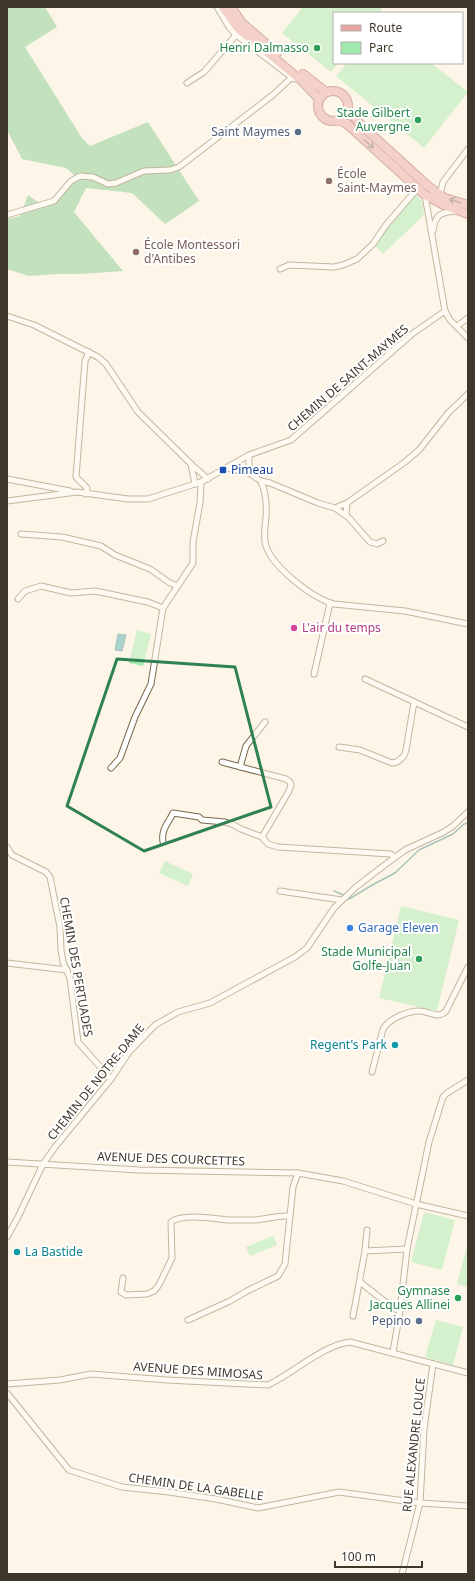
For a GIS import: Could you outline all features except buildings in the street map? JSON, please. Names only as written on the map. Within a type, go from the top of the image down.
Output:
[{"type":"main road","points":[[223,7],[237,27],[304,82],[319,99]]},
{"type":"main road","points":[[231,7],[242,23],[261,40],[326,92]]},
{"type":"main road","points":[[338,120],[346,115],[348,110],[348,100],[341,92],[331,90],[326,92],[319,99],[318,104],[320,114],[328,120],[338,120],[347,124],[425,195],[442,204],[464,212]]},
{"type":"main road","points":[[348,110],[361,125],[428,186],[440,195],[468,205]]},
{"type":"street","points":[[217,7],[229,27],[236,35],[291,78],[304,82]]},
{"type":"street","points":[[187,83],[204,72],[236,35]]},
{"type":"street","points":[[7,215],[54,201],[71,181],[80,176],[93,177],[108,184],[112,184],[144,171],[170,170],[179,167],[274,94],[291,78]]},
{"type":"street","points":[[440,195],[443,182],[468,149]]},
{"type":"street","points":[[428,186],[443,182]]},
{"type":"street","points":[[280,269],[289,266],[334,267],[357,259],[373,244],[386,225],[418,188]]},
{"type":"street","points":[[425,195],[445,311],[450,320],[468,338]]},
{"type":"street","points":[[432,238],[436,217],[445,212],[464,212]]},
{"type":"street","name":"CHEMIN DE SAINT-MAYMES","points":[[8,501],[76,492],[128,499],[148,499],[208,479],[249,455],[291,440],[412,334],[445,311]]},
{"type":"street","points":[[7,316],[34,325],[89,352],[106,364],[138,412],[208,479]]},
{"type":"street","points":[[457,326],[468,318]]},
{"type":"street","points":[[86,494],[87,488],[76,477],[86,361],[89,352]]},
{"type":"street","points":[[335,508],[347,503],[415,454],[449,412],[465,395],[468,394]]},
{"type":"street","points":[[249,455],[249,473]]},
{"type":"street","points":[[191,464],[195,484]]},
{"type":"street","points":[[227,468],[249,473],[261,481],[270,483],[318,503],[335,508],[346,515],[370,542],[377,544],[383,541]]},
{"type":"street","points":[[7,478],[76,492]]},
{"type":"street","points":[[261,481],[267,502],[264,540],[267,550],[276,563],[308,592],[323,601],[330,603],[406,611],[468,624]]},
{"type":"street","points":[[111,768],[120,758],[135,717],[151,684],[163,608],[193,563],[193,542],[200,503],[201,482]]},
{"type":"street","points":[[346,515],[347,503]]},
{"type":"street","points":[[21,534],[62,537],[101,546],[115,554],[150,569],[170,583],[178,586]]},
{"type":"street","points":[[18,599],[25,591],[41,586],[71,593],[95,591],[148,602],[163,608]]},
{"type":"street","points":[[314,674],[330,603]]},
{"type":"street","points":[[365,678],[468,727]]},
{"type":"street","points":[[339,747],[360,750],[392,763],[397,762],[404,756],[406,750],[414,702]]},
{"type":"street","points":[[240,767],[246,746],[265,722]]},
{"type":"street","points":[[222,762],[286,779],[290,782],[291,785],[289,791],[262,837]]},
{"type":"street","name":"CHEMIN DE NOTRE-DAME","points":[[7,1237],[43,1164],[55,1147],[111,1079],[129,1052],[155,1025],[178,1012],[210,1003],[294,957],[307,948],[334,908],[356,887],[394,857],[444,832],[462,819],[468,812]]},
{"type":"street","points":[[163,842],[162,833],[165,826],[169,824],[173,813],[199,817],[202,820],[225,822],[262,837],[268,844],[278,847],[391,854],[394,857]]},
{"type":"street","name":"CHEMIN DES PERTUADES","points":[[7,847],[12,855],[46,872],[50,877],[60,927],[61,950],[66,970],[70,978],[78,1042],[111,1079]]},
{"type":"street","points":[[280,891],[342,900]]},
{"type":"street","points":[[7,963],[66,970]]},
{"type":"street","points":[[372,1072],[383,1029],[386,1024],[391,1020],[413,1012],[421,1011],[437,1016],[442,1015],[446,1011],[468,967]]},
{"type":"street","points":[[393,1352],[400,1311],[407,1249],[428,1142],[441,1101],[447,1093],[466,1083],[468,1080]]},
{"type":"street","name":"AVENUE DES COURCETTES","points":[[7,1162],[139,1170],[298,1173],[344,1181],[416,1204],[468,1216]]},
{"type":"street","points":[[188,1320],[230,1301],[247,1290],[278,1276],[284,1264],[287,1251],[289,1216],[293,1187],[298,1173]]},
{"type":"street","points":[[123,1278],[121,1292],[126,1295],[147,1294],[154,1291],[159,1285],[172,1258],[170,1230],[171,1222],[174,1220],[198,1218],[257,1220],[281,1215],[289,1216]]},
{"type":"street","points":[[353,1316],[360,1282],[367,1230]]},
{"type":"street","points":[[365,1251],[407,1249]]},
{"type":"street","points":[[360,1282],[393,1308],[400,1311]]},
{"type":"street","name":"AVENUE DES MIMOSAS","points":[[7,1384],[60,1380],[91,1374],[167,1380],[268,1385],[280,1380],[339,1343],[350,1342],[393,1352],[468,1373]]},
{"type":"street","name":"RUE ALEXANDRE LOUCE","points":[[402,1574],[420,1503],[424,1429],[433,1364]]},
{"type":"street","name":"CHEMIN DE LA GABELLE","points":[[7,1392],[69,1470],[122,1487],[216,1499],[258,1508],[339,1492],[420,1503],[468,1506]]},
{"type":"highlighted area","points":[[117,659],[235,667],[271,807],[144,851],[67,806]]},
{"type":"green space","points":[[7,7],[45,7],[57,27],[25,47],[82,138],[90,146],[148,122],[199,201],[165,224],[132,193],[86,188],[74,212],[123,271],[29,276],[7,269],[7,219],[20,216],[28,195],[45,207],[74,175],[66,168],[22,159],[7,130]]},
{"type":"green space","name":"Henri Dalmasso","points":[[303,7],[383,7],[379,12],[333,12],[333,64],[337,64],[331,72],[282,33]]},
{"type":"green space","name":"Stade Gilbert Auvergne","points":[[346,64],[432,64],[468,92],[424,148],[336,76]]},
{"type":"green space","points":[[415,193],[422,201],[424,215],[383,254],[374,245],[384,230]]},
{"type":"green space","points":[[137,630],[151,634],[143,666],[129,663]]},
{"type":"green space","points":[[165,861],[193,874],[188,886],[159,873]]},
{"type":"green space","name":"Stade Municipal Golfe-Juan","points":[[401,906],[459,920],[437,1011],[379,998]]},
{"type":"green space","points":[[424,1212],[455,1220],[442,1270],[411,1262]]},
{"type":"green space","points":[[273,1236],[277,1245],[250,1256],[246,1247]]},
{"type":"green space","points":[[468,1242],[468,1287],[457,1284]]},
{"type":"green space","points":[[436,1320],[463,1327],[453,1365],[425,1357]]},
{"type":"water","points":[[118,634],[126,635],[122,651],[115,650]]},
{"type":"waterway","points":[[347,899],[395,873],[419,850],[453,834],[464,824],[468,823]]},
{"type":"waterway","points":[[334,891],[343,895]]},
{"type":"place","name":"Henri Dalmasso","points":[[317,48]]},
{"type":"place","name":"Stade Gilbert Auvergne","points":[[418,120]]},
{"type":"place","name":"Saint Maymes","points":[[298,132]]},
{"type":"place","name":"École Saint-Maymes","points":[[329,181]]},
{"type":"place","name":"École Montessori d'Antibes","points":[[136,252]]},
{"type":"place","name":"Pimeau","points":[[223,470]]},
{"type":"place","name":"L'air du temps","points":[[294,628]]},
{"type":"place","name":"Garage Eleven","points":[[350,928]]},
{"type":"place","name":"Stade Municipal Golfe-Juan","points":[[419,959]]},
{"type":"place","name":"Regent's Park","points":[[395,1045]]},
{"type":"place","name":"La Bastide","points":[[17,1252]]},
{"type":"place","name":"Gymnase Jacques Allinei","points":[[458,1298]]},
{"type":"place","name":"Pepino","points":[[419,1321]]}]
